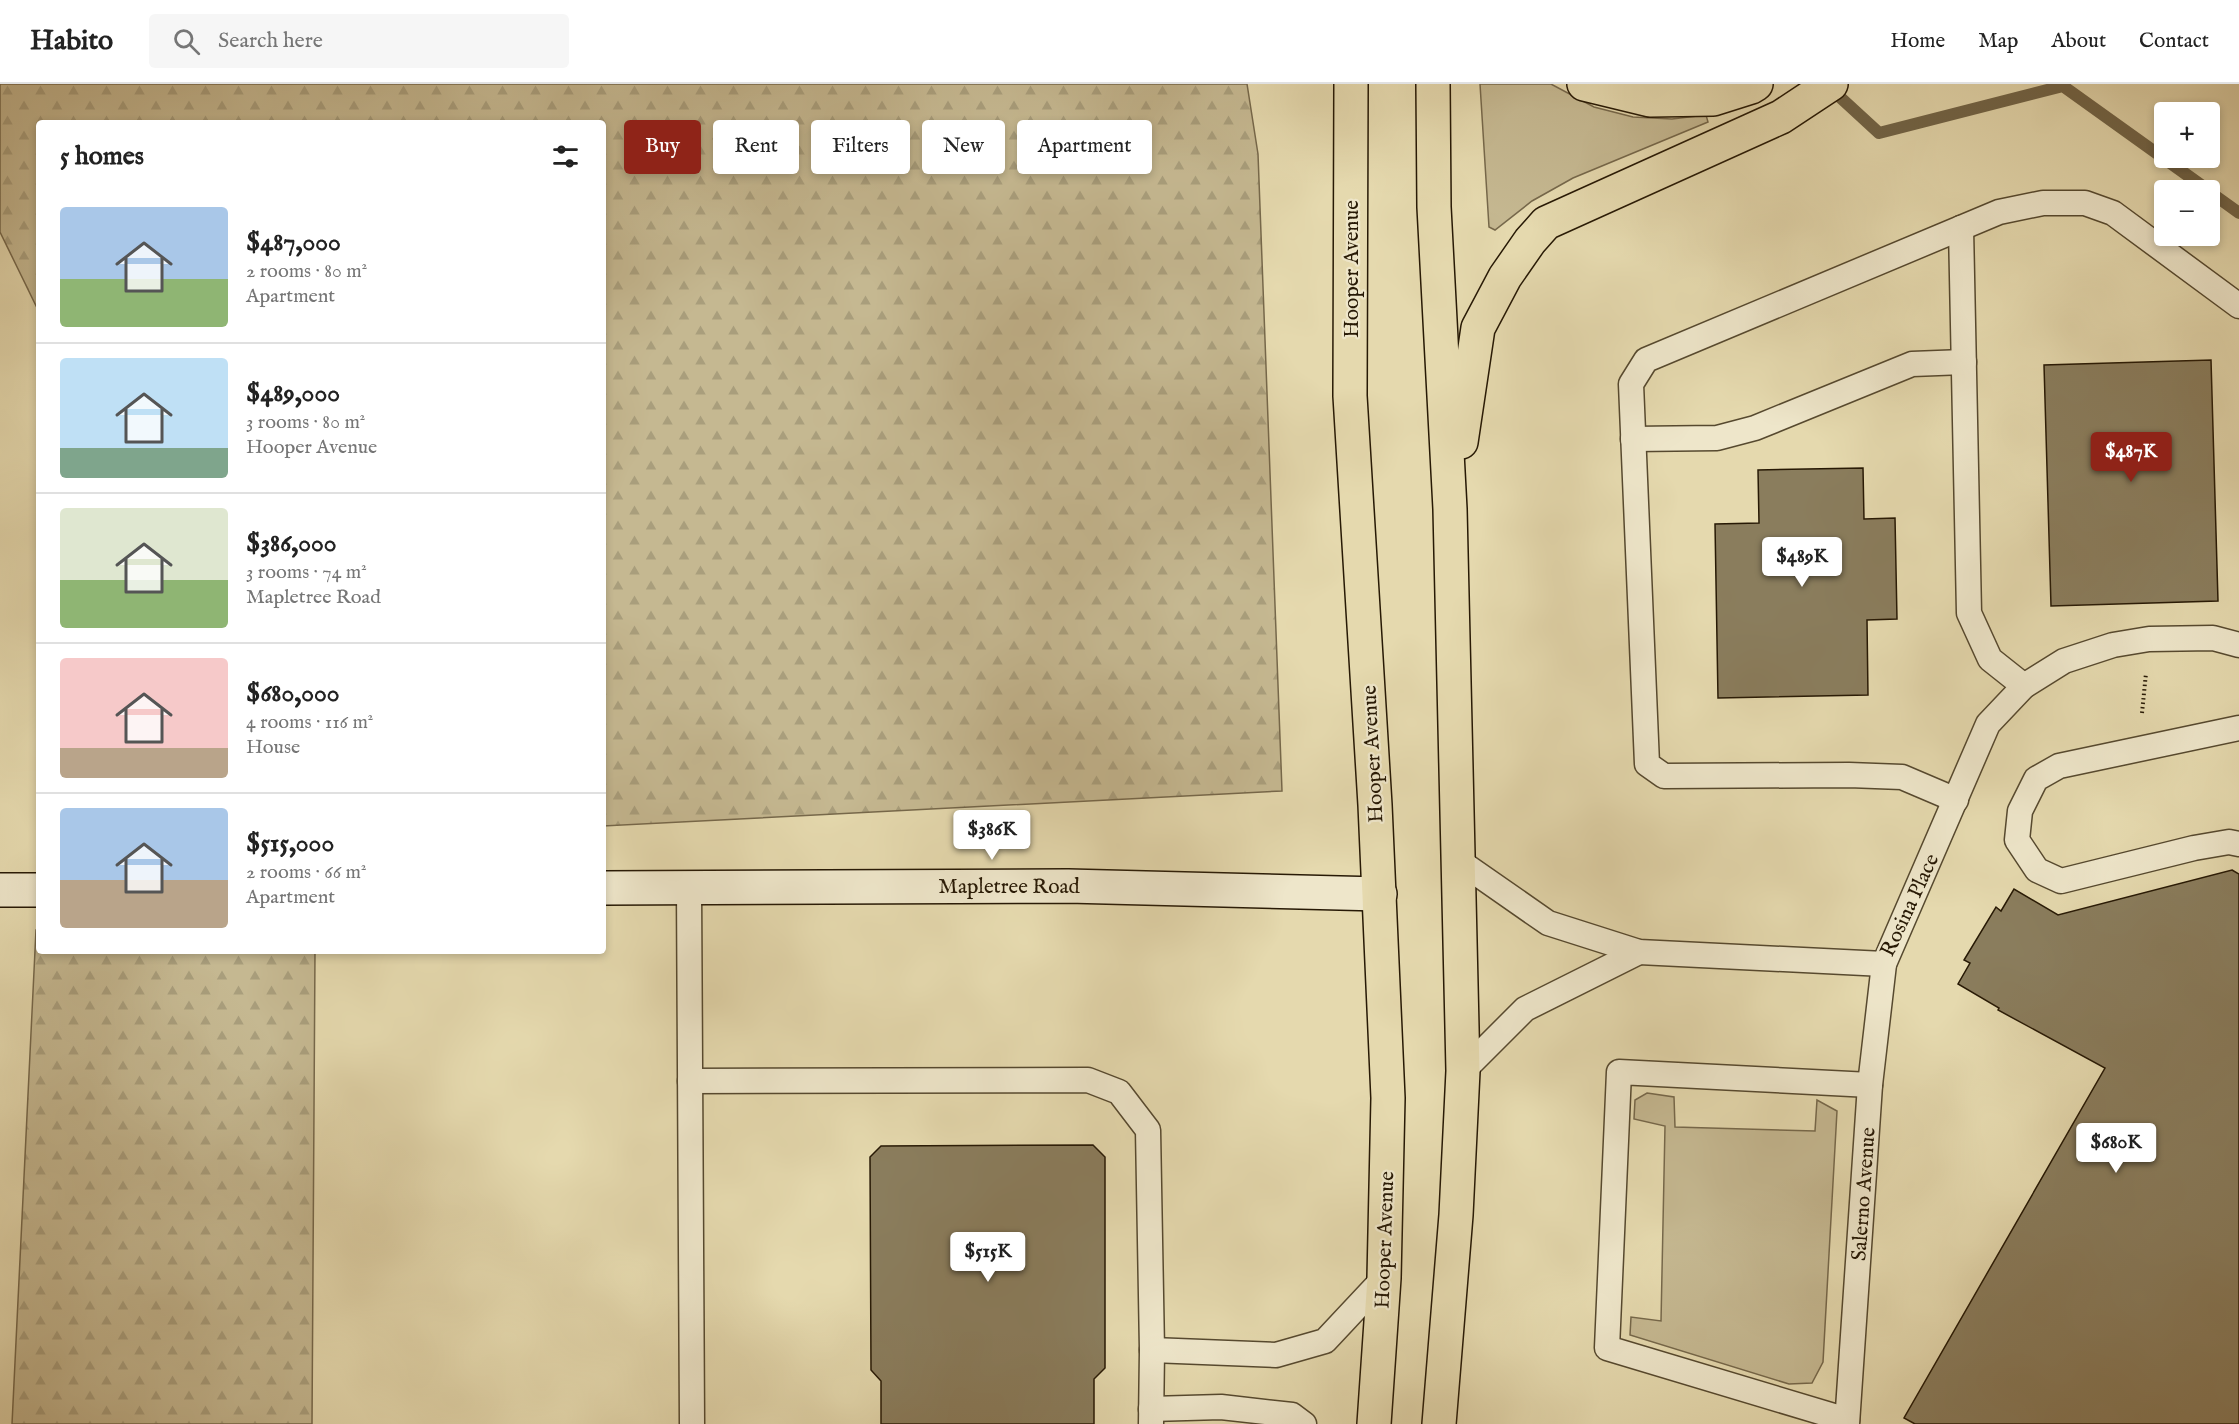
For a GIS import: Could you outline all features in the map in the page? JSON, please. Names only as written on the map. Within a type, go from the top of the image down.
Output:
[{"type":"main road","name":"Hooper Avenue","points":[[1351,84],[1350,396],[1380,894],[1388,1098],[1384,1278],[1374,1424]]},
{"type":"main road","points":[[1433,84],[1434,207],[1450,508],[1463,1071],[1456,1215],[1439,1424]]},
{"type":"main road","points":[[1584,84],[1650,100],[1713,99],[1756,84]]},
{"type":"main road","points":[[1450,508],[1478,328],[1505,277],[1530,241],[1546,223],[1781,117],[1820,92]]},
{"type":"street","name":"Mapletree Road","points":[[606,888],[1068,886],[1380,894]]},
{"type":"street","points":[[0,890],[36,890]]},
{"type":"lane","points":[[1956,800],[1902,777],[1664,776],[1647,764],[1631,384],[1646,360],[1999,212],[2043,203],[2085,204],[2113,213],[2239,306]]},
{"type":"lane","points":[[1961,228],[1969,613],[1990,659],[2024,686]]},
{"type":"lane","points":[[1634,440],[1718,438],[1755,428],[1912,364],[1964,362]]},
{"type":"lane","name":"Rosina Place","points":[[1459,861],[1548,923],[1639,952],[1884,964],[1988,724],[2024,686],[2064,661],[2113,645],[2150,639],[2213,638],[2239,645]]},
{"type":"lane","points":[[2239,728],[2059,766],[2036,780],[2020,811],[2017,840],[2037,870],[2061,880],[2194,848],[2229,842],[2239,844]]},
{"type":"lane","points":[[689,888],[692,1424]]},
{"type":"lane","points":[[1463,1071],[1525,1009],[1639,952]]},
{"type":"lane","name":"Salerno Avenue","points":[[1847,1422],[1870,1085],[1884,964]]},
{"type":"lane","points":[[1847,1422],[1606,1348],[1619,1072],[1870,1085]]},
{"type":"lane","points":[[690,1081],[1088,1080],[1119,1092],[1148,1130],[1151,1416],[1221,1407],[1292,1415],[1304,1424]]},
{"type":"lane","points":[[1152,1350],[1276,1355],[1325,1341],[1384,1278]]},
{"type":"path","points":[[2138,750],[2150,639]]},
{"type":"green space","points":[[0,84],[1247,84],[1258,154],[1282,791],[606,826],[606,120],[36,120],[36,306],[0,232]]},
{"type":"green space","points":[[1480,84],[1551,84],[1594,107],[1633,117],[1672,119],[1706,115],[1708,122],[1573,178],[1532,201],[1495,230],[1489,227]]},
{"type":"green space","points":[[36,930],[36,954],[315,954],[312,1424],[12,1424]]},
{"type":"green space","points":[[1647,1093],[1674,1097],[1675,1127],[1815,1131],[1817,1100],[1837,1111],[1823,1362],[1812,1383],[1789,1384],[1630,1335],[1631,1317],[1661,1321],[1665,1126],[1634,1119],[1635,1100]]},
{"type":"building","points":[[2211,360],[2218,601],[2051,606],[2044,365]]},
{"type":"building","points":[[1863,468],[1864,519],[1895,518],[1897,619],[1867,620],[1868,695],[1718,698],[1715,524],[1759,523],[1758,470]]},
{"type":"building","points":[[2232,870],[2239,874],[2239,1424],[1915,1424],[1904,1418],[2105,1068],[1998,1010],[1999,1008],[1958,984],[1970,963],[1964,960],[1996,907],[2001,911],[2014,889],[2058,915]]},
{"type":"building","points":[[1093,1145],[1105,1157],[1105,1368],[1094,1379],[1094,1424],[881,1424],[881,1381],[871,1370],[870,1157],[881,1146]]},
{"type":"waterway","points":[[1829,87],[1879,133],[2063,86],[2194,180]]},
{"type":"waterway","points":[[2220,199],[2239,213]]}]
